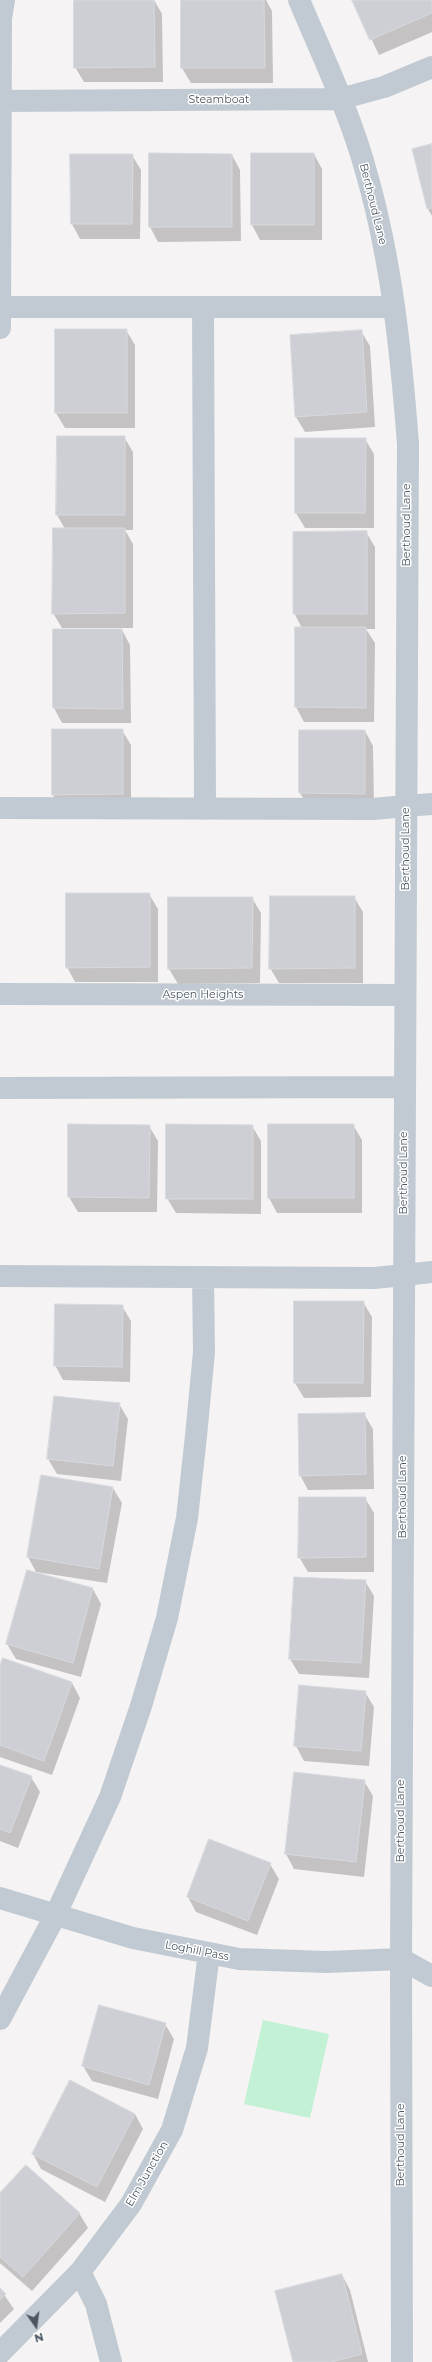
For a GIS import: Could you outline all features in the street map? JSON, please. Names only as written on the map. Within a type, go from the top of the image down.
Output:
[{"type":"street","points":[[0,328],[0,19],[4,0]]},
{"type":"street","name":"Berthoud Lane","points":[[299,0],[340,99],[367,174],[387,262],[394,307],[401,356],[408,444],[401,1959],[402,2362]]},
{"type":"street","name":"Steamboat","points":[[0,101],[340,99],[384,87],[432,66]]},
{"type":"street","points":[[0,307],[394,307]]},
{"type":"street","points":[[203,307],[205,809]]},
{"type":"street","points":[[0,808],[373,809],[432,804]]},
{"type":"street","name":"Aspen Heights","points":[[0,994],[405,995]]},
{"type":"street","points":[[0,1088],[404,1087]]},
{"type":"street","points":[[0,1276],[374,1278],[432,1272]]},
{"type":"street","points":[[0,2019],[55,1916],[110,1797],[141,1706],[167,1618],[187,1518],[196,1436],[204,1352],[203,1277]]},
{"type":"street","name":"Loghill Pass","points":[[0,1898],[55,1916],[133,1938],[239,1959],[326,1962],[401,1959]]},
{"type":"street","name":"Elm Junction","points":[[0,2353],[80,2272],[131,2204],[172,2130],[197,2048],[209,1953]]},
{"type":"street","points":[[401,1959],[432,1976]]},
{"type":"street","points":[[80,2272],[96,2304],[111,2362]]},
{"type":"green space","points":[[263,2020],[329,2034],[310,2118],[244,2104]]},
{"type":"building","points":[[74,0],[154,0],[155,67],[74,68]]},
{"type":"building","points":[[181,0],[264,0],[265,68],[181,68]]},
{"type":"building","points":[[352,0],[432,0],[432,13],[370,40]]},
{"type":"building","points":[[432,144],[432,208],[427,209],[412,149]]},
{"type":"building","points":[[149,153],[232,154],[232,227],[149,227]]},
{"type":"building","points":[[251,153],[314,153],[314,225],[251,225]]},
{"type":"building","points":[[70,154],[133,154],[132,224],[71,224]]},
{"type":"building","points":[[55,329],[127,329],[127,413],[55,413]]},
{"type":"building","points":[[362,330],[367,412],[295,417],[290,335]]},
{"type":"building","points":[[57,436],[125,436],[125,515],[56,515]]},
{"type":"building","points":[[295,438],[366,438],[365,513],[295,513]]},
{"type":"building","points":[[53,528],[125,528],[125,613],[52,614]]},
{"type":"building","points":[[367,531],[367,614],[293,614],[293,532]]},
{"type":"building","points":[[295,627],[366,627],[366,708],[295,707]]},
{"type":"building","points":[[53,629],[122,629],[123,709],[53,708]]},
{"type":"building","points":[[52,729],[123,729],[123,794],[52,795]]},
{"type":"building","points":[[299,730],[365,730],[365,794],[299,793]]},
{"type":"building","points":[[66,893],[150,893],[150,967],[66,968]]},
{"type":"building","points":[[270,896],[355,896],[355,968],[269,969]]},
{"type":"building","points":[[168,897],[253,897],[252,968],[168,969]]},
{"type":"building","points":[[68,1124],[150,1125],[149,1198],[68,1197]]},
{"type":"building","points":[[166,1124],[253,1125],[253,1199],[166,1199]]},
{"type":"building","points":[[268,1124],[354,1124],[354,1198],[268,1198]]},
{"type":"building","points":[[294,1301],[364,1301],[363,1383],[294,1383]]},
{"type":"building","points":[[55,1304],[123,1305],[122,1367],[54,1366]]},
{"type":"building","points":[[54,1396],[120,1403],[113,1466],[47,1459]]},
{"type":"building","points":[[365,1413],[366,1474],[299,1476],[298,1414]]},
{"type":"building","points":[[41,1475],[113,1487],[99,1569],[27,1557]]},
{"type":"building","points":[[299,1497],[366,1497],[366,1557],[298,1558]]},
{"type":"building","points":[[27,1570],[93,1588],[73,1663],[6,1644]]},
{"type":"building","points":[[294,1577],[366,1580],[361,1663],[289,1659]]},
{"type":"building","points":[[3,1658],[72,1682],[44,1761],[0,1745],[0,1665]]},
{"type":"building","points":[[299,1685],[366,1691],[361,1751],[294,1746]]},
{"type":"building","points":[[0,1765],[32,1776],[10,1833],[0,1829]]},
{"type":"building","points":[[294,1772],[365,1780],[356,1862],[285,1854]]},
{"type":"building","points":[[209,1839],[271,1863],[248,1921],[187,1897]]},
{"type":"building","points":[[99,2005],[166,2023],[149,2085],[82,2066]]},
{"type":"building","points":[[70,2080],[135,2114],[97,2187],[32,2154]]},
{"type":"building","points":[[26,2165],[80,2213],[23,2277],[0,2257],[0,2193]]},
{"type":"building","points":[[342,2274],[362,2354],[331,2362],[293,2362],[275,2291]]},
{"type":"building","points":[[0,2288],[6,2294],[0,2300]]}]
